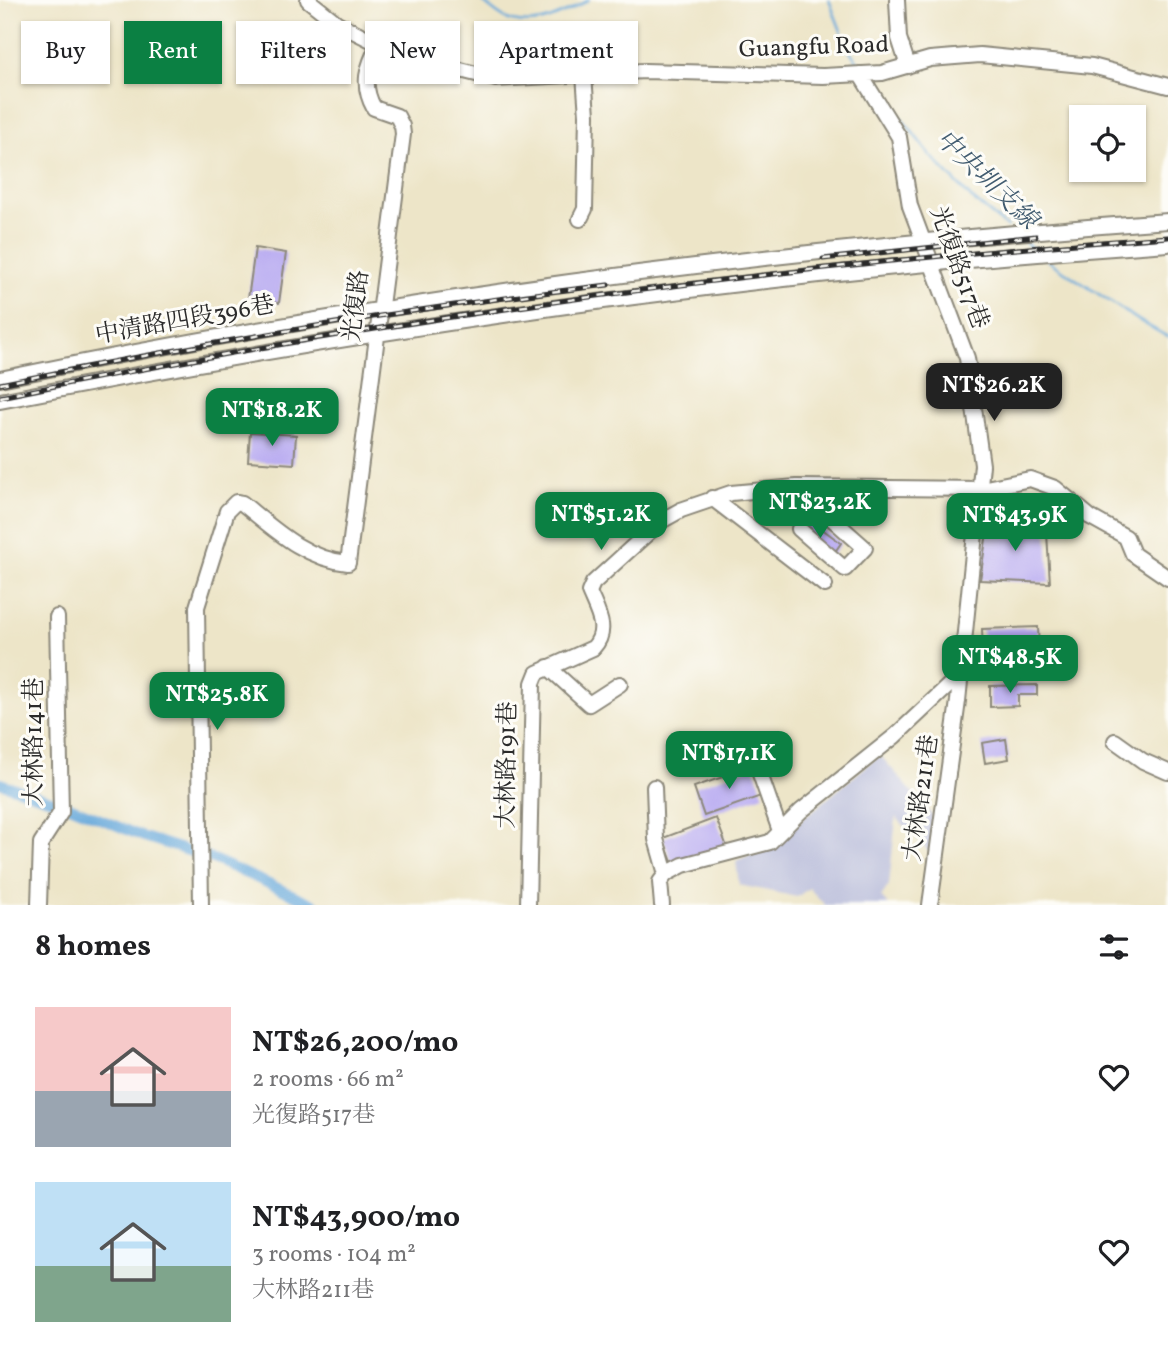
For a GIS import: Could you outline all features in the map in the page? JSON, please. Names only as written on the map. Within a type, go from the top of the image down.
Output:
[{"type":"street","name":"Guangfu Road","points":[[308,0],[337,23],[365,37]]},
{"type":"street","points":[[897,0],[899,38],[908,66]]},
{"type":"street","name":"Guangfu Road","points":[[638,71],[823,76],[882,73],[930,58],[980,55],[1092,66],[1168,86]]},
{"type":"street","name":"光復路517巷","points":[[860,74],[899,137],[910,206],[967,358],[982,465],[981,489]]},
{"type":"street","name":"光復路","points":[[201,905],[197,607],[227,511],[236,502],[242,503],[310,554],[329,561],[348,563],[402,134],[402,126],[397,116],[374,108],[367,94],[366,84]]},
{"type":"street","points":[[580,219],[585,208],[587,115],[585,84]]},
{"type":"street","name":"中清路四段396巷","points":[[0,380],[114,356],[543,286],[923,241],[1168,221]]},
{"type":"street","points":[[1139,223],[1143,245]]},
{"type":"street","name":"中清路四段396巷","points":[[0,401],[116,378],[376,335],[662,294],[931,263],[1168,244]]},
{"type":"street","points":[[620,684],[589,704],[548,667],[593,648],[599,641],[603,629],[589,592],[593,583],[661,521],[681,510],[731,493],[796,487],[981,489],[1030,479],[1055,488],[1090,517],[1126,537],[1133,554],[1168,578]]},
{"type":"street","points":[[796,487],[865,548],[845,569],[799,529]]},
{"type":"street","name":"大林路211巷","points":[[930,905],[961,674],[981,489]]},
{"type":"street","points":[[712,498],[825,585]]},
{"type":"street","name":"大林路141巷","points":[[38,905],[41,843],[61,812],[57,617]]},
{"type":"street","name":"大林路191巷","points":[[528,905],[533,683],[537,673],[548,667]]},
{"type":"street","points":[[662,905],[660,882],[666,874],[683,865],[769,842],[801,811],[895,736],[961,674]]},
{"type":"street","points":[[1115,741],[1143,761],[1168,772]]},
{"type":"street","points":[[752,751],[780,831]]},
{"type":"street","points":[[654,787],[656,839],[666,874]]},
{"type":"shaded area","points":[[880,755],[938,822],[933,856],[896,817],[889,885],[881,897],[888,905],[825,905],[809,888],[797,897],[739,885],[736,861],[768,848]]},
{"type":"building","points":[[255,248],[286,253],[279,303],[248,299]]},
{"type":"building","points":[[250,432],[296,435],[294,464],[248,461]]},
{"type":"building","points":[[996,513],[1047,533],[1050,583],[980,580],[988,525]]},
{"type":"building","points":[[810,520],[841,543],[830,559],[799,536]]},
{"type":"building","points":[[1038,627],[1039,650],[983,652],[982,629]]},
{"type":"building","points":[[1037,685],[1037,695],[1018,695],[1018,706],[990,707],[990,686]]},
{"type":"building","points":[[1006,739],[1009,759],[985,763],[982,743]]},
{"type":"building","points":[[754,766],[764,795],[704,816],[694,787]]},
{"type":"building","points":[[716,818],[727,847],[674,867],[663,838]]},
{"type":"waterway","name":"中央圳支線","points":[[480,0],[504,18],[523,23],[552,18],[589,0]]},
{"type":"waterway","name":"中央圳支線","points":[[829,0],[848,49],[864,69]]},
{"type":"waterway","name":"中央圳支線","points":[[872,80],[930,155],[971,198],[1007,227]]},
{"type":"waterway","name":"中央圳支線","points":[[1020,238],[1033,249]]},
{"type":"waterway","name":"中央圳支線","points":[[1047,260],[1168,337]]},
{"type":"waterway","points":[[0,783],[72,807],[141,836],[213,859],[316,905]]},
{"type":"railway","points":[[823,259],[1036,236]]},
{"type":"railway","points":[[0,397],[290,343],[581,298],[874,263],[1168,237]]},
{"type":"railway","points":[[0,384],[303,328],[608,285]]}]
